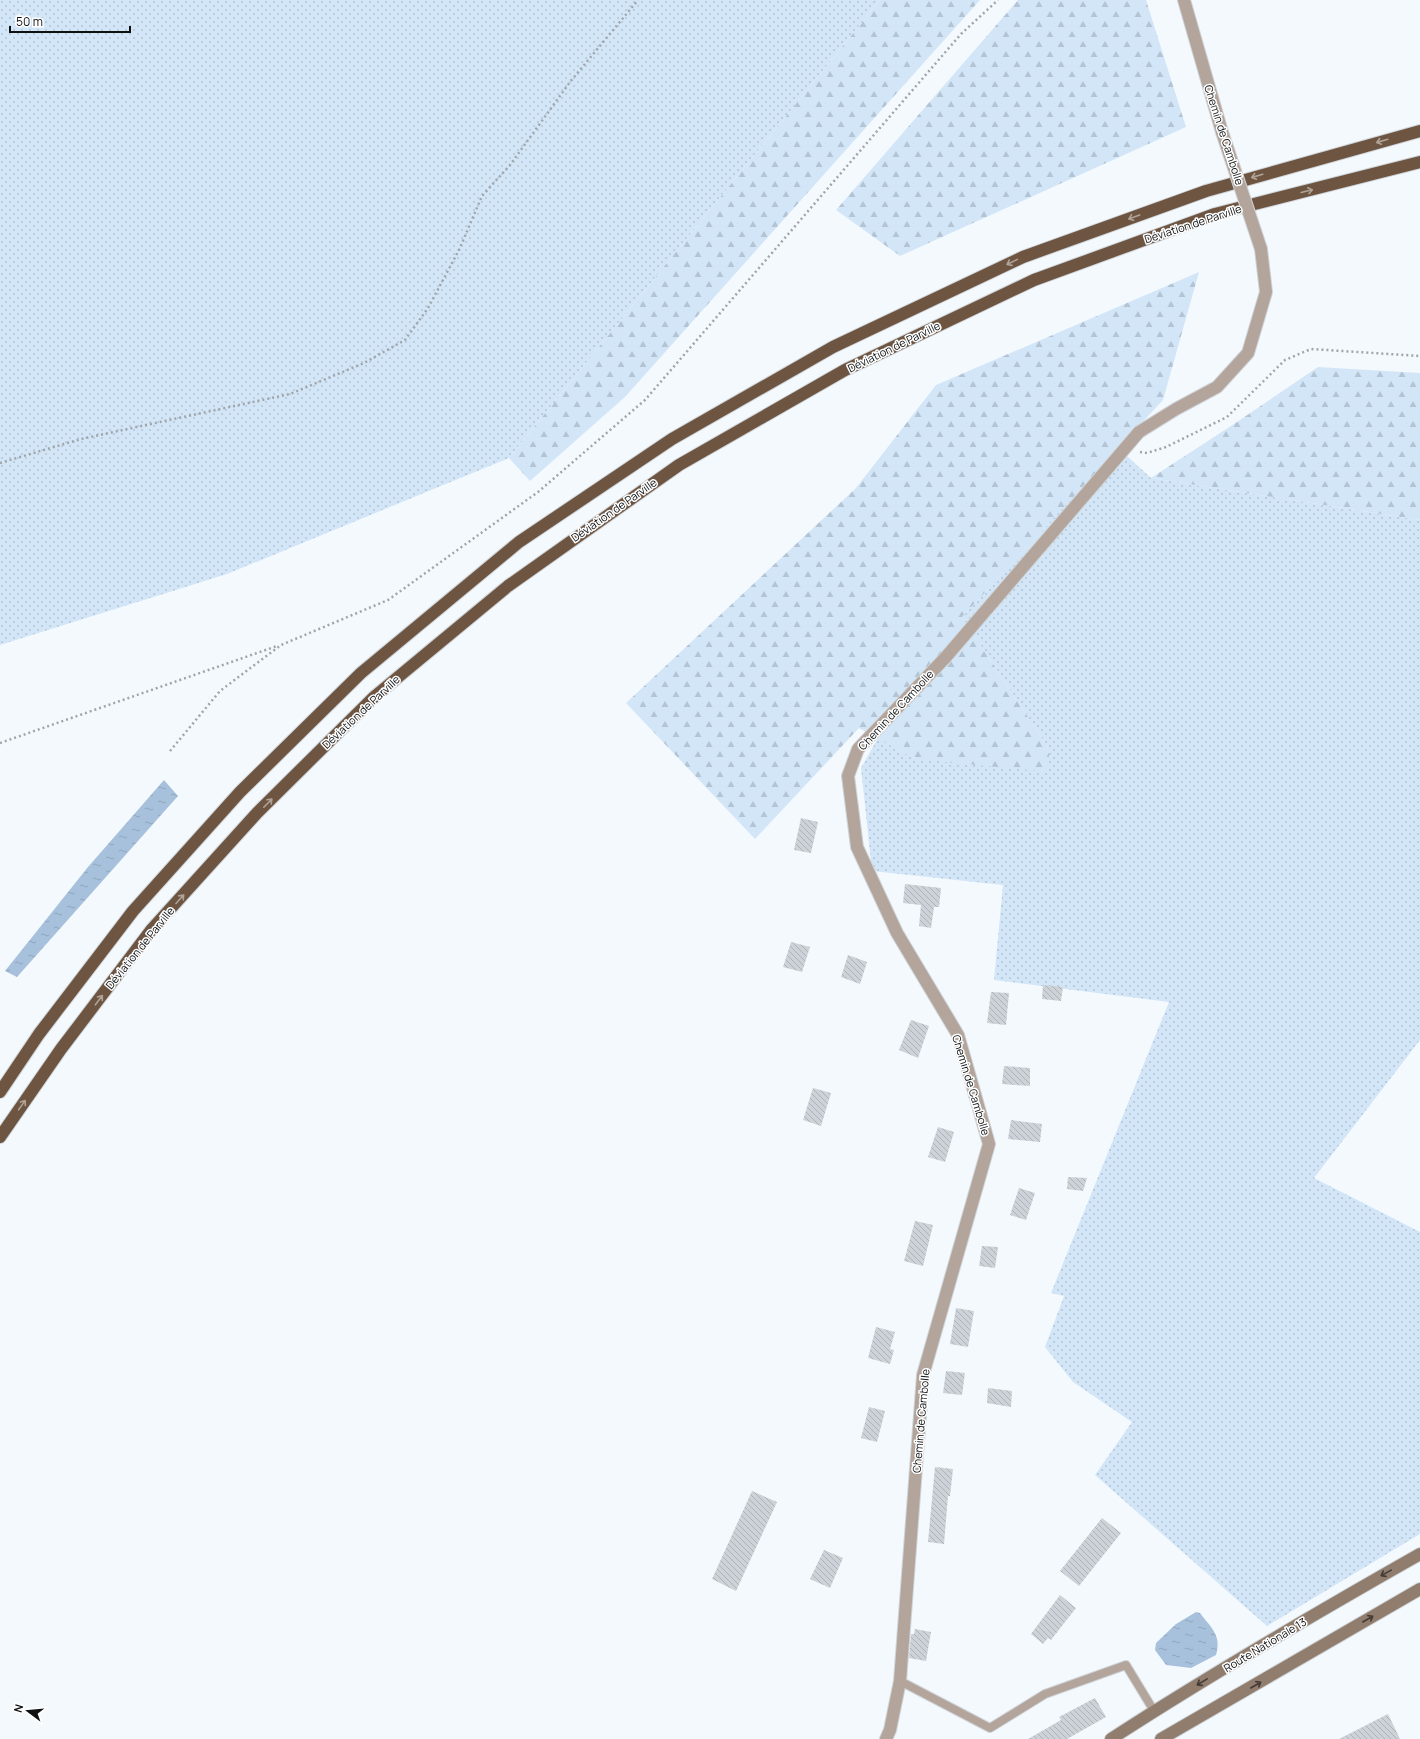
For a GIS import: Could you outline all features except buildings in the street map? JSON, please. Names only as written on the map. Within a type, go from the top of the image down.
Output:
[{"type":"highway","points":[[0,1092],[39,1034],[133,911],[240,792],[361,673],[525,538],[672,439],[833,347],[1023,257],[1206,191],[1420,131]]},
{"type":"highway","name":"Déviation de Parville","points":[[0,1137],[61,1050],[152,929],[257,813],[368,702],[508,586],[679,465],[845,370],[1034,280],[1215,214],[1420,162]]},
{"type":"main road","name":"Route Nationale 13","points":[[1111,1739],[1154,1711],[1420,1554]]},
{"type":"main road","points":[[1161,1739],[1420,1589]]},
{"type":"street","name":"Chemin de Cambolle","points":[[886,1739],[890,1730],[900,1681],[923,1375],[989,1144],[958,1035],[897,933],[857,847],[848,776],[858,749],[944,658],[1138,432],[1217,387],[1248,353],[1266,292],[1261,249],[1222,132],[1184,0]]},
{"type":"lane","points":[[900,1681],[990,1728],[1045,1694],[1126,1665],[1154,1711]]},
{"type":"path","points":[[0,463],[81,439],[290,394],[364,363],[405,340],[428,308],[460,250],[482,196],[510,165],[570,82],[638,0]]},
{"type":"path","points":[[0,743],[281,645],[388,600],[538,492],[645,400],[961,34],[998,0]]},
{"type":"path","points":[[1124,449],[1147,453],[1166,447],[1227,417],[1285,360],[1311,349],[1420,356]]},
{"type":"path","points":[[170,751],[220,691],[281,645]]},
{"type":"green space","points":[[0,0],[880,0],[509,458],[227,574],[0,645]]},
{"type":"green space","points":[[880,0],[980,0],[625,397],[530,481],[509,458]]},
{"type":"green space","points":[[1018,0],[1146,0],[1186,127],[900,256],[836,210]]},
{"type":"green space","points":[[1199,272],[1163,400],[962,617],[1049,749],[1049,772],[915,759],[859,728],[755,839],[626,703],[856,488],[936,385]]},
{"type":"green space","points":[[1318,367],[1420,373],[1420,520],[1151,478],[1237,422]]},
{"type":"green space","points":[[1118,448],[1151,478],[1420,520],[1420,1040],[1314,1178],[1420,1232],[1420,1534],[1267,1626],[1095,1475],[1132,1422],[1073,1382],[1045,1347],[1064,1296],[1051,1293],[1169,1002],[994,980],[1003,885],[872,871],[861,768],[878,738],[915,759],[1049,749],[962,617]]},
{"type":"water","points":[[164,780],[178,796],[17,977],[5,971],[88,867]]},
{"type":"water","points":[[1196,1612],[1200,1613],[1214,1632],[1218,1642],[1216,1655],[1191,1668],[1166,1665],[1155,1650],[1156,1643],[1176,1624]]}]
